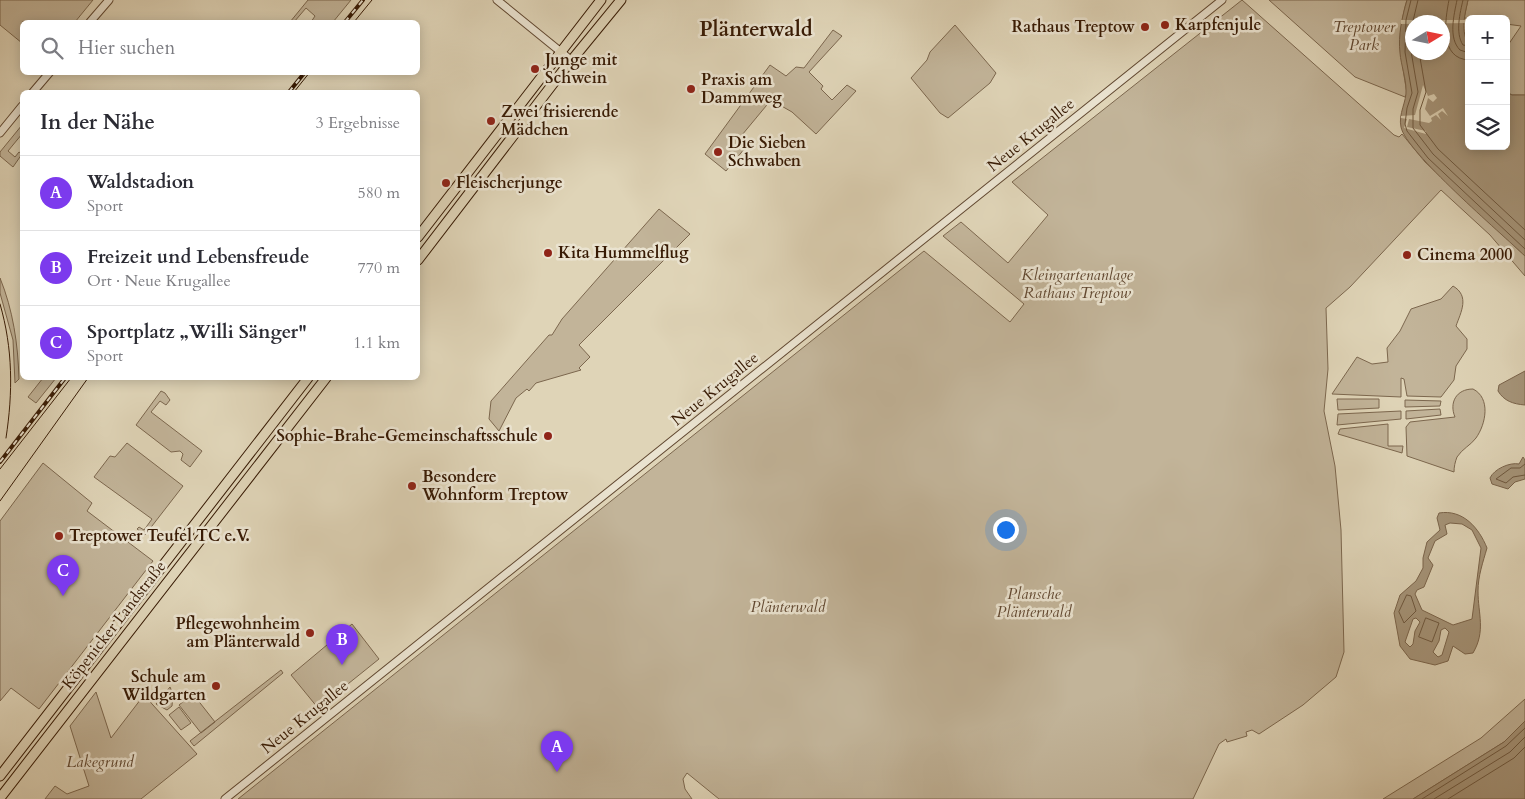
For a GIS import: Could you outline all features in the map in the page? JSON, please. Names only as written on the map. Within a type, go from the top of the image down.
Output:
[{"type":"main road","points":[[420,234],[601,0]]},
{"type":"main road","points":[[420,257],[621,0]]},
{"type":"main road","name":"Köpenicker Landstraße","points":[[0,776],[306,380]]},
{"type":"main road","name":"Köpenicker Landstraße","points":[[0,798],[324,380]]},
{"type":"street","points":[[92,20],[109,0]]},
{"type":"street","points":[[497,0],[572,61]]},
{"type":"street","name":"Neue Krugallee","points":[[225,799],[1222,0]]},
{"type":"street","points":[[35,90],[47,75]]},
{"type":"street","points":[[0,133],[20,108]]},
{"type":"green space","points":[[0,0],[93,0],[77,20],[20,20],[20,41],[0,25]]},
{"type":"green space","points":[[308,0],[351,0],[335,20],[312,20],[315,16],[306,8],[296,20],[292,20]]},
{"type":"green space","name":"Plänterwald","points":[[1242,0],[1394,135],[1399,137],[1402,134],[1425,162],[1525,256],[1525,276],[1490,235],[1441,190],[1350,287],[1326,308],[1328,369],[1324,411],[1335,466],[1341,530],[1344,652],[1336,677],[1303,705],[1259,734],[1252,730],[1246,732],[1247,736],[1227,742],[1226,739],[1219,744],[1193,799],[719,799],[687,773],[683,779],[685,789],[692,799],[238,799],[924,251],[1010,322],[1024,304],[943,236],[961,222],[1008,263],[1048,215],[1012,182]]},
{"type":"green space","name":"Treptower Park","points":[[1269,0],[1407,0],[1401,35],[1407,93],[1405,97],[1355,77]]},
{"type":"green space","points":[[1468,0],[1525,0],[1525,95],[1510,94],[1510,42],[1521,26],[1510,25],[1510,15],[1465,15],[1464,18]]},
{"type":"green space","points":[[955,25],[996,73],[990,83],[948,118],[940,113],[911,78],[927,60],[930,52]]},
{"type":"green space","points":[[833,30],[842,36],[809,72],[823,86],[821,89],[832,100],[847,85],[856,91],[816,134],[792,112],[771,100],[742,135],[750,142],[726,171],[705,154],[770,65],[786,76],[796,67],[804,68]]},
{"type":"green space","points":[[20,127],[20,136],[8,151],[15,157],[20,153],[20,157],[13,167],[0,156],[0,152]]},
{"type":"green space","points":[[659,209],[690,234],[579,345],[590,357],[579,368],[581,370],[536,383],[529,391],[527,389],[516,398],[499,431],[489,419],[491,401],[549,335],[552,335],[562,319]]},
{"type":"green space","points":[[0,278],[8,302],[16,340],[19,379],[15,383],[13,340],[0,293]]},
{"type":"green space","points":[[1453,286],[1458,290],[1463,299],[1462,310],[1456,326],[1467,339],[1467,349],[1456,366],[1454,380],[1441,397],[1407,396],[1404,379],[1401,378],[1401,397],[1332,394],[1357,357],[1372,364],[1388,362],[1387,348],[1400,331],[1411,309],[1441,299]]},
{"type":"green space","points":[[41,380],[54,380],[36,403],[28,397]]},
{"type":"green space","points":[[1473,389],[1482,398],[1485,412],[1484,419],[1476,438],[1457,457],[1454,472],[1407,456],[1406,427],[1410,422],[1455,417],[1453,407],[1455,398],[1462,391]]},
{"type":"green space","points":[[161,391],[170,400],[166,405],[160,401],[151,412],[202,451],[190,467],[181,460],[183,454],[180,451],[171,452],[136,425]]},
{"type":"green space","points":[[1337,399],[1379,399],[1379,408],[1338,410]]},
{"type":"green space","points":[[1405,400],[1441,401],[1440,406],[1405,407]]},
{"type":"green space","points":[[1440,409],[1441,415],[1406,419],[1406,411]]},
{"type":"green space","points":[[1401,411],[1401,419],[1337,425],[1338,414]]},
{"type":"green space","points":[[1388,424],[1388,446],[1403,446],[1402,453],[1338,434],[1340,429]]},
{"type":"green space","points":[[127,443],[183,486],[145,535],[137,529],[139,527],[144,530],[152,519],[94,477],[110,456],[115,457]]},
{"type":"green space","points":[[43,463],[92,503],[87,511],[153,561],[39,709],[11,688],[0,701],[0,521]]},
{"type":"green space","points":[[352,624],[379,659],[318,708],[291,675]]},
{"type":"green space","points":[[281,670],[283,673],[194,746],[190,741]]},
{"type":"green space","points":[[170,687],[173,694],[172,706],[167,710],[156,704]]},
{"type":"green space","name":"Lakegrund","points":[[96,692],[111,738],[144,695],[197,754],[141,799],[45,799],[55,786],[67,794],[89,786],[70,726]]},
{"type":"green space","points":[[193,694],[215,722],[201,733],[179,705]]},
{"type":"green space","points":[[1525,699],[1525,721],[1504,742],[1413,799],[1383,799],[1481,738]]},
{"type":"green space","points":[[179,707],[191,723],[181,730],[169,715]]},
{"type":"water","points":[[1407,0],[1468,0],[1464,28],[1465,150],[1510,150],[1510,94],[1525,95],[1525,256],[1436,173],[1407,139],[1400,122],[1406,90],[1400,46],[1401,26]]},
{"type":"water","points":[[1525,371],[1525,405],[1506,400],[1498,391],[1499,385]]},
{"type":"water","points":[[1523,457],[1525,460],[1525,479],[1515,482],[1508,489],[1492,484],[1490,478],[1495,472],[1507,465],[1519,464]]},
{"type":"water","points":[[1439,513],[1456,514],[1463,517],[1475,527],[1487,548],[1478,585],[1480,630],[1477,645],[1473,653],[1465,654],[1453,646],[1448,661],[1435,665],[1410,659],[1400,646],[1394,613],[1400,595],[1416,581],[1423,568],[1423,558],[1427,542],[1440,530],[1437,518]],"holes":[[[1450,523],[1462,524],[1472,530],[1481,548],[1472,619],[1453,625],[1422,610],[1415,594],[1417,590],[1424,587],[1433,565],[1428,558],[1435,541],[1447,534],[1445,525]],[[1416,618],[1420,622],[1415,631],[1413,644],[1410,647],[1405,642],[1413,619]],[[1445,628],[1449,632],[1442,655],[1438,657],[1433,652],[1439,641],[1441,630]]]},
{"type":"water","points":[[1525,721],[1525,799],[1413,799],[1504,742]]},
{"type":"pier","points":[[1401,20],[1405,20],[1405,24],[1401,24]]},
{"type":"pier","points":[[1450,20],[1465,20],[1465,23],[1450,23]]},
{"type":"pier","points":[[1423,85],[1428,96],[1434,94],[1437,98],[1433,102],[1428,98],[1425,109],[1430,116],[1443,108],[1448,116],[1442,111],[1438,114],[1441,120],[1436,115],[1431,118],[1432,121],[1429,123],[1409,119],[1407,127],[1426,131],[1426,134],[1404,128],[1407,119],[1401,118],[1401,116],[1415,115]]},
{"type":"tram line","points":[[356,20],[372,0]]},
{"type":"tram line","points":[[296,90],[308,75]]},
{"type":"tram line","points":[[0,304],[7,337],[11,387],[6,438]]},
{"type":"tram line","points":[[0,469],[69,380]]},
{"type":"tram line","points":[[0,501],[87,380]]},
{"type":"railway","points":[[347,20],[363,0]]},
{"type":"railway","points":[[291,90],[303,75]]},
{"type":"railway","points":[[0,462],[63,380]]},
{"type":"place","name":"Karpfenjule","points":[[1165,25]]},
{"type":"place","name":"Rathaus Treptow","points":[[1145,27]]},
{"type":"place","name":"Junge mit Schwein","points":[[535,69]]},
{"type":"place","name":"Praxis am Dammweg","points":[[691,89]]},
{"type":"place","name":"Zwei frisierende Mädchen","points":[[491,121]]},
{"type":"place","name":"Die Sieben Schwaben","points":[[718,152]]},
{"type":"place","name":"Fleischerjunge","points":[[446,183]]},
{"type":"place","name":"Kita Hummelflug","points":[[548,253]]},
{"type":"place","name":"Cinema 2000","points":[[1407,255]]},
{"type":"place","name":"Sophie-Brahe-Gemeinschaftsschule","points":[[548,436]]},
{"type":"place","name":"Besondere Wohnform Treptow","points":[[412,486]]},
{"type":"place","name":"Treptower Teufel TC e.V.","points":[[59,536]]},
{"type":"place","name":"Sportplatz „Willi Sänger\"","points":[[63,596]]},
{"type":"place","name":"Pflegewohnheim am Plänterwald","points":[[310,633]]},
{"type":"place","name":"Freizeit und Lebensfreude","points":[[342,665]]},
{"type":"place","name":"Schule am Wildgarten","points":[[216,686]]},
{"type":"place","name":"Waldstadion","points":[[557,772]]},
{"type":"district","name":"Plänterwald","points":[[756,29]]},
{"type":"park label","name":"Kleingartenanlage Rathaus Treptow","points":[[1077,284]]},
{"type":"park label","name":"Plansche Plänterwald","points":[[1034,603]]}]
